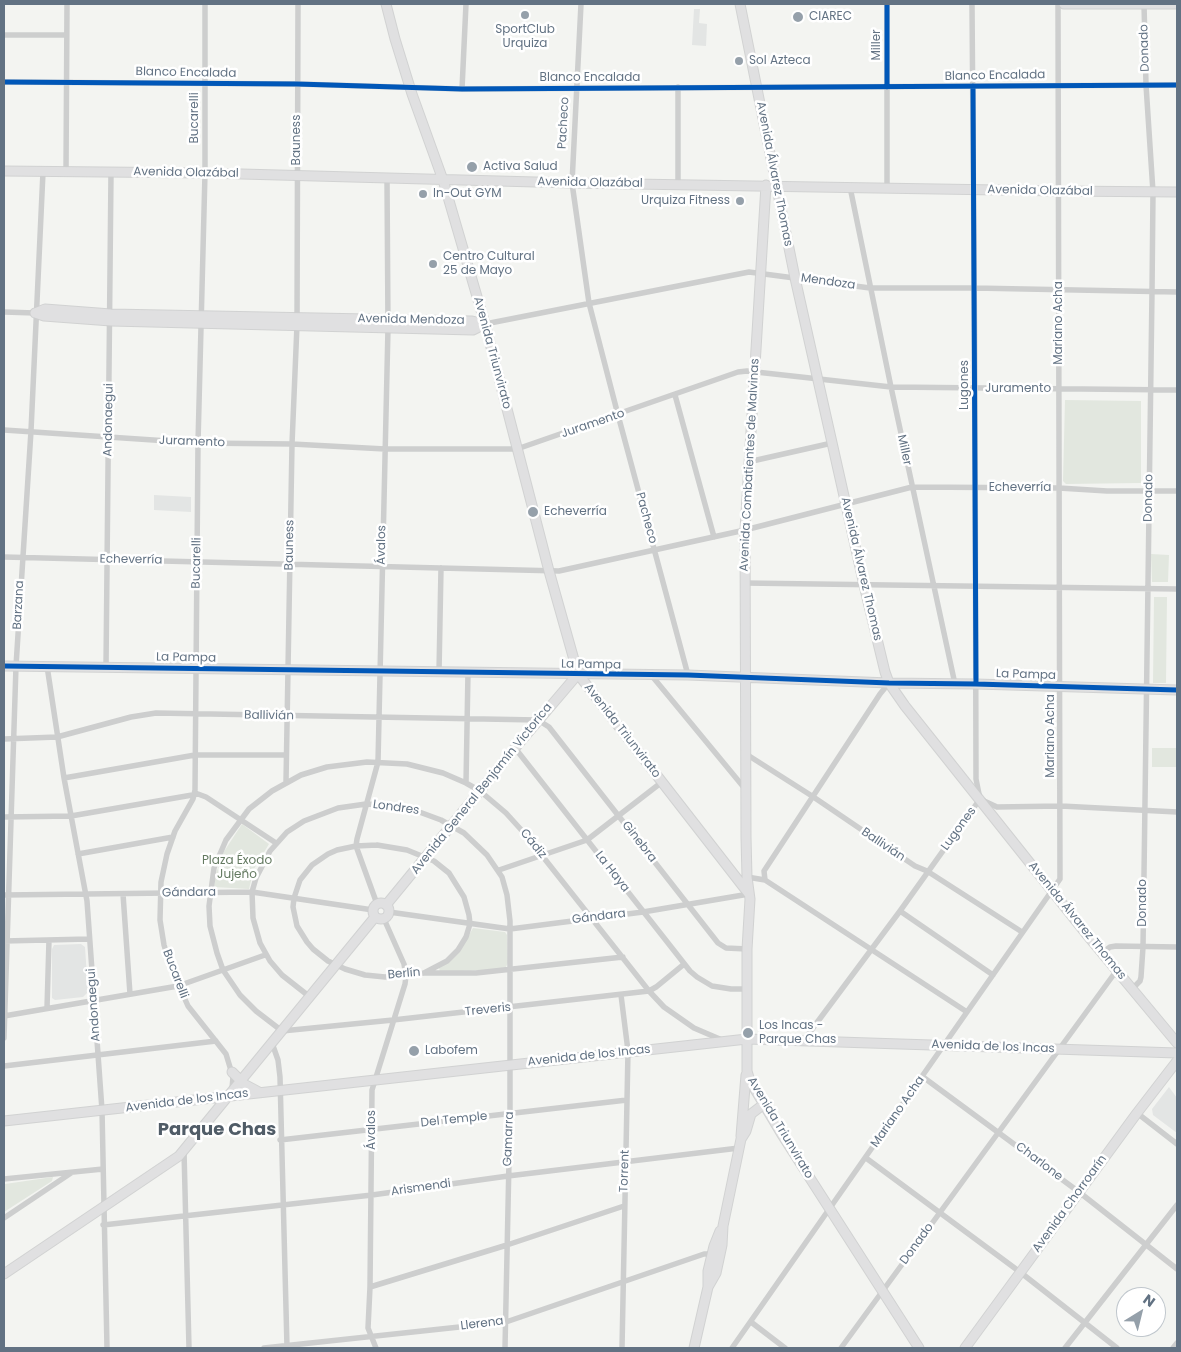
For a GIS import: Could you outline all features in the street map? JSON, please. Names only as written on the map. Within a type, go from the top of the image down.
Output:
[{"type":"main road","name":"Avenida Triunvirato","points":[[386,4],[410,87],[443,180],[485,324],[548,571],[578,674],[749,894],[747,1071],[750,1082],[919,1348]]},
{"type":"main road","name":"Avenida Álvarez Thomas","points":[[740,4],[795,278],[864,585],[889,683],[905,706],[1102,953],[1177,1043]]},
{"type":"main road","points":[[1064,4],[1177,4]]},
{"type":"main road","name":"Avenida Olazábal","points":[[4,171],[205,173],[572,183],[1177,192]]},
{"type":"main road","name":"Avenida Combatientes de Malvinas","points":[[749,894],[747,876],[744,530],[766,186]]},
{"type":"main road","name":"Avenida Mendoza","points":[[35,313],[44,316],[388,324],[471,321],[485,324]]},
{"type":"main road","name":"La Pampa","points":[[4,666],[688,675],[889,683],[1177,690]]},
{"type":"main road","name":"Avenida General Benjamín Victorica","points":[[4,1274],[174,1161],[184,1151],[538,720],[578,674]]},
{"type":"main road","name":"Avenida de los Incas","points":[[4,1121],[722,1040],[804,1040],[1177,1053]]},
{"type":"main road","name":"Avenida Chorroarín","points":[[965,1348],[1177,1061]]},
{"type":"main road","points":[[693,1348],[708,1287],[708,1271],[716,1254],[740,1144],[747,1071]]},
{"type":"main road","points":[[232,1072],[241,1081],[260,1092]]},
{"type":"main road","points":[[206,1099],[214,1106],[214,1116]]},
{"type":"main road","points":[[740,1144],[751,1114],[764,1104]]},
{"type":"street","points":[[66,4],[66,172]]},
{"type":"street","name":"Bucarelli","points":[[205,4],[205,173],[198,443],[195,794],[173,837],[167,854],[161,882],[161,894],[162,933],[167,958],[178,986],[193,1013],[226,1054],[233,1080],[230,1096]]},
{"type":"street","name":"Bauness","points":[[286,782],[289,564],[297,321],[298,4]]},
{"type":"street","points":[[462,89],[466,4]]},
{"type":"street","name":"Pacheco","points":[[581,4],[572,183],[589,303],[688,675]]},
{"type":"street","name":"Miller","points":[[887,4],[887,187]]},
{"type":"street","name":"Lugones","points":[[804,1040],[980,799],[976,780],[972,4]]},
{"type":"street","name":"Mariano Acha","points":[[732,1348],[1060,879],[1058,4]]},
{"type":"street","name":"Donado","points":[[1132,989],[1140,981],[1143,946],[1152,292],[1153,192],[1146,85],[1144,4]]},
{"type":"street","points":[[4,35],[66,35]]},
{"type":"street","name":"Blanco Encalada","points":[[4,82],[297,84],[462,89],[1177,85]]},
{"type":"street","points":[[678,87],[678,184]]},
{"type":"street","name":"Barzana","points":[[4,1038],[6,895],[11,817],[16,666],[31,431],[43,172]]},
{"type":"street","name":"Andonaegui","points":[[106,667],[111,173]]},
{"type":"street","name":"Ávalos","points":[[356,846],[378,762],[388,324],[388,179]]},
{"type":"street","name":"Miller","points":[[850,187],[890,387],[955,684]]},
{"type":"street","name":"Mendoza","points":[[485,324],[749,272],[870,288],[1177,292]]},
{"type":"street","points":[[4,312],[35,313]]},
{"type":"street","name":"Juramento","points":[[4,430],[198,443],[292,444],[385,449],[517,449],[738,372],[755,371],[890,387],[1177,390]]},
{"type":"street","points":[[675,395],[714,537]]},
{"type":"street","points":[[748,462],[832,443]]},
{"type":"street","name":"Echeverría","points":[[4,557],[559,571],[744,530],[912,487],[1177,491]]},
{"type":"street","points":[[439,672],[441,568]]},
{"type":"street","points":[[744,583],[1177,589]]},
{"type":"street","name":"Andonaegui","points":[[46,666],[64,778],[86,894],[102,1110],[107,1348]]},
{"type":"street","points":[[466,782],[468,672]]},
{"type":"street","points":[[652,676],[746,790]]},
{"type":"street","points":[[765,880],[764,871],[812,796],[889,683]]},
{"type":"street","name":"Ballivián","points":[[4,739],[57,738],[146,714],[538,720]]},
{"type":"street","name":"Ginebra","points":[[538,720],[549,727],[714,939],[722,947],[747,949]]},
{"type":"street","name":"La Haya","points":[[515,748],[684,964],[697,977],[712,986],[747,989]]},
{"type":"street","name":"Ballivián","points":[[746,754],[915,866],[927,871],[1022,932]]},
{"type":"street","points":[[64,778],[195,755],[286,755]]},
{"type":"street","name":"Cádiz","points":[[286,782],[327,767],[378,762],[407,764],[435,770],[466,782],[506,813],[543,856],[649,991],[664,1007],[703,1034],[722,1040]]},
{"type":"street","points":[[282,1031],[248,1004],[224,970],[212,938],[209,906],[214,868],[226,840],[240,820],[257,802],[286,782]]},
{"type":"street","points":[[499,870],[587,840],[662,782]]},
{"type":"street","points":[[4,817],[71,816],[195,794],[206,797],[276,843]]},
{"type":"street","points":[[980,799],[997,807],[1061,806],[1177,812]]},
{"type":"street","name":"Londres","points":[[252,892],[262,866],[276,843],[296,826],[338,808],[366,804],[387,805],[414,810],[452,825],[481,848],[499,870],[507,896],[510,929]]},
{"type":"street","points":[[78,854],[173,837]]},
{"type":"street","name":"Berlín","points":[[376,845],[397,848],[426,857],[442,867],[460,888],[467,906],[470,924],[463,943],[453,956],[437,967],[424,973],[406,976],[385,977],[355,972],[336,965],[313,949],[301,934],[294,917],[294,898],[300,880],[312,865],[328,854],[356,846],[376,845]]},
{"type":"street","points":[[356,846],[404,964],[406,976]]},
{"type":"street","points":[[747,876],[765,880],[967,1012]]},
{"type":"street","points":[[252,892],[255,931],[265,955],[278,972],[310,997]]},
{"type":"street","name":"Gándara","points":[[6,895],[252,892],[510,929],[643,912],[749,894]]},
{"type":"street","points":[[123,894],[130,994]]},
{"type":"street","points":[[900,911],[993,974]]},
{"type":"street","name":"Gamarra","points":[[505,1348],[511,1065],[510,929]]},
{"type":"street","points":[[5,941],[90,939]]},
{"type":"street","points":[[47,1008],[49,940]]},
{"type":"street","points":[[1102,953],[1110,947],[1116,946],[1177,948]]},
{"type":"street","points":[[4,1016],[178,986],[265,955]]},
{"type":"street","points":[[424,973],[476,973],[623,957]]},
{"type":"street","name":"Treveris","points":[[282,1031],[649,991],[656,988],[684,964]]},
{"type":"street","name":"Donado","points":[[841,1348],[1117,970]]},
{"type":"street","name":"Ávalos","points":[[376,1348],[368,1328],[372,1195],[372,1090],[406,976]]},
{"type":"street","name":"Torrent","points":[[621,995],[628,1051],[622,1348]]},
{"type":"street","points":[[4,1066],[216,1041]]},
{"type":"street","points":[[272,1043],[278,1060],[280,1090],[287,1347]]},
{"type":"street","name":"Charlone","points":[[922,1077],[1079,1192],[1177,1269]]},
{"type":"street","name":"Del Temple","points":[[280,1140],[627,1100]]},
{"type":"street","points":[[1137,1113],[1177,1144]]},
{"type":"street","name":"Arismendi","points":[[103,1226],[625,1163],[740,1144]]},
{"type":"street","points":[[184,1151],[189,1348]]},
{"type":"street","points":[[866,1158],[1020,1272],[1117,1348]]},
{"type":"street","points":[[4,1179],[103,1169]]},
{"type":"street","points":[[4,1218],[72,1172]]},
{"type":"street","points":[[1065,1348],[1177,1205]]},
{"type":"street","points":[[370,1287],[507,1245],[624,1206]]},
{"type":"street","name":"Llerena","points":[[264,1348],[506,1322],[704,1254],[716,1254]]},
{"type":"street","points":[[751,1322],[785,1348]]},
{"type":"street","points":[[1173,1348],[1177,1343]]},
{"type":"shaded area","points":[[694,9],[700,9],[699,23],[707,24],[706,46],[692,45]]},
{"type":"shaded area","points":[[154,495],[191,497],[191,512],[154,510]]},
{"type":"shaded area","points":[[81,944],[85,947],[88,992],[83,997],[55,1000],[52,998],[52,949],[54,945]]},
{"type":"shaded area","points":[[1169,1087],[1177,1098],[1177,1133],[1153,1115],[1152,1109]]},
{"type":"green space","points":[[1065,400],[1141,401],[1141,483],[1066,484],[1063,481]]},
{"type":"green space","points":[[1151,554],[1169,555],[1168,582],[1152,582]]},
{"type":"green space","points":[[1154,597],[1167,597],[1166,683],[1153,683]]},
{"type":"green space","points":[[1152,748],[1177,748],[1177,767],[1152,767]]},
{"type":"green space","name":"Plaza Éxodo Jujeño","points":[[242,824],[269,844],[254,869],[249,889],[214,887],[223,853]]},
{"type":"green space","points":[[473,928],[505,932],[507,935],[508,963],[506,967],[503,969],[440,972],[439,968],[460,951]]},
{"type":"green space","points":[[53,1177],[52,1181],[4,1212],[5,1184]]},
{"type":"cycle path","points":[[887,4],[887,87]]},
{"type":"cycle path","points":[[4,82],[297,84],[462,89],[1177,85]]},
{"type":"cycle path","points":[[973,86],[976,684]]},
{"type":"cycle path","points":[[4,666],[688,675],[889,683],[1177,690]]},
{"type":"place","name":"SportClub Urquiza","points":[[525,15]]},
{"type":"place","name":"CIAREC","points":[[798,17]]},
{"type":"place","name":"Sol Azteca","points":[[739,61]]},
{"type":"place","name":"Activa Salud","points":[[472,167]]},
{"type":"place","name":"In-Out GYM","points":[[423,194]]},
{"type":"place","name":"Urquiza Fitness","points":[[740,201]]},
{"type":"place","name":"Centro Cultural 25 de Mayo","points":[[433,264]]},
{"type":"place","name":"Echeverría","points":[[533,512]]},
{"type":"place","name":"Los Incas - Parque Chas","points":[[748,1033]]},
{"type":"place","name":"Labofem","points":[[414,1051]]},
{"type":"district","name":"Parque Chas","points":[[217,1130]]}]
